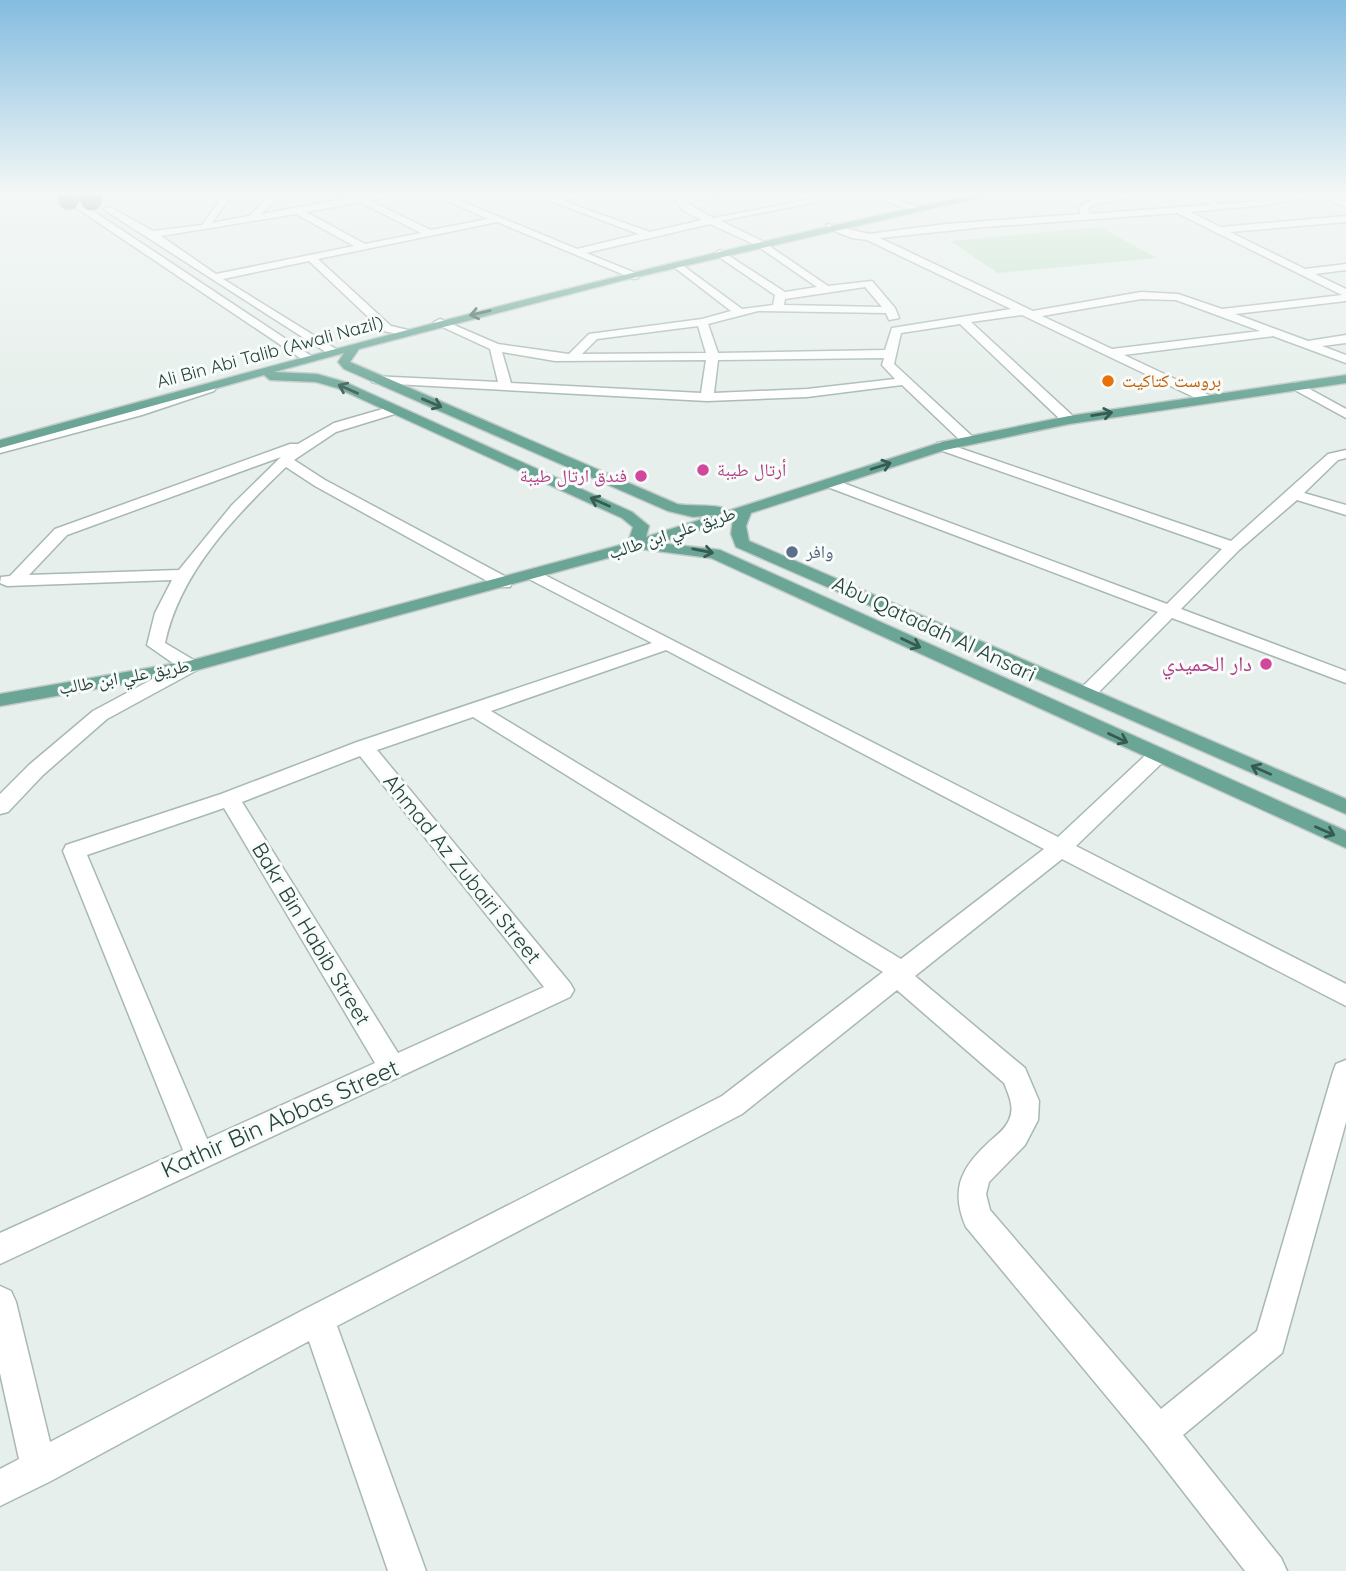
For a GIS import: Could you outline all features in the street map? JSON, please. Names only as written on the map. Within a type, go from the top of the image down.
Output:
[{"type":"main road","name":"Ali Bin Abi Talib (Awali Nazil)","points":[[246,377],[440,322],[677,265]]},
{"type":"main road","points":[[355,346],[344,362],[348,366],[673,508],[693,512],[746,509]]},
{"type":"main road","points":[[246,377],[317,378],[341,385],[627,514],[641,526],[635,546]]},
{"type":"main road","name":"طريق علي ابن طالب","points":[[0,700],[190,666],[535,575],[635,546],[942,446],[1069,420],[1346,379]]},
{"type":"main road","name":"Abu Qatadah Al Ansari","points":[[746,509],[737,531],[742,544],[1346,807]]},
{"type":"main road","name":"Abu Qatadah Al Ansari","points":[[635,546],[687,548],[714,553],[1346,840]]},
{"type":"street","points":[[168,265],[310,359]]},
{"type":"street","points":[[196,265],[332,352]]},
{"type":"street","points":[[214,278],[272,265]]},
{"type":"street","points":[[319,265],[387,330],[404,332]]},
{"type":"street","points":[[611,265],[634,276]]},
{"type":"street","points":[[678,265],[739,312]]},
{"type":"street","points":[[737,265],[781,296],[868,283],[891,310],[896,330],[888,365],[968,440]]},
{"type":"street","points":[[791,265],[826,289]]},
{"type":"street","points":[[928,265],[1204,398]]},
{"type":"street","points":[[1290,265],[1346,295]]},
{"type":"street","points":[[1303,272],[1346,268]]},
{"type":"street","points":[[896,330],[1027,313],[1131,295],[1160,295],[1178,297],[1346,359]]},
{"type":"street","points":[[1218,312],[1346,295]]},
{"type":"street","points":[[777,308],[781,296]]},
{"type":"street","points":[[573,357],[593,335],[702,322],[758,308],[891,310]]},
{"type":"street","points":[[962,320],[1069,420]]},
{"type":"street","points":[[440,322],[495,347],[573,357],[891,354]]},
{"type":"street","points":[[702,322],[713,355],[707,397]]},
{"type":"street","points":[[1110,353],[1275,333]]},
{"type":"street","points":[[1308,345],[1346,339]]},
{"type":"street","points":[[495,347],[506,387]]},
{"type":"street","points":[[1,448],[137,412],[246,377]]},
{"type":"street","points":[[376,379],[707,397],[807,393],[905,381]]},
{"type":"street","points":[[1297,386],[1346,414]]},
{"type":"street","points":[[0,807],[36,770],[100,715],[190,666],[156,645],[164,609],[183,575],[218,529],[286,461],[310,442],[330,429],[393,410]]},
{"type":"street","points":[[7,581],[61,532],[310,442]]},
{"type":"street","points":[[942,446],[1233,547]]},
{"type":"street","points":[[1087,693],[1233,547],[1294,495],[1333,457],[1346,454]]},
{"type":"street","points":[[286,461],[320,483],[503,583]]},
{"type":"street","points":[[830,482],[1346,677]]},
{"type":"street","points":[[1294,495],[1346,510]]},
{"type":"street","points":[[7,581],[183,575]]},
{"type":"street","points":[[535,575],[1346,996]]},
{"type":"street","points":[[199,1154],[74,852],[229,799],[364,747],[667,644]]},
{"type":"street","points":[[474,709],[899,973],[1015,1076],[1023,1088],[1027,1118],[1020,1133],[989,1158],[974,1182],[972,1207],[976,1217],[1159,1433],[1268,1571]]},
{"type":"street","name":"Ahmad Az Zubairi Street","points":[[364,747],[561,990]]},
{"type":"street","points":[[0,1488],[318,1319],[732,1105],[1059,848],[1157,756]]},
{"type":"street","name":"Bakr Bin Habib Street","points":[[229,799],[393,1069]]},
{"type":"street","name":"Kathir Bin Abbas Street","points":[[0,1249],[199,1154],[393,1069],[561,990]]},
{"type":"street","points":[[1159,1433],[1270,1341],[1346,1072]]},
{"type":"street","points":[[0,1302],[39,1469]]},
{"type":"street","points":[[318,1319],[407,1571]]},
{"type":"green space","points":[[986,265],[1079,265],[998,273]]},
{"type":"place","name":"بروست كتاكيت","points":[[1108,381]]},
{"type":"place","name":"أرتال طيبة","points":[[703,470]]},
{"type":"place","name":"فندق ارتال طيبة","points":[[641,476]]},
{"type":"place","name":"وافر","points":[[792,552]]},
{"type":"place","name":"دار الحميدي","points":[[1266,664]]}]
